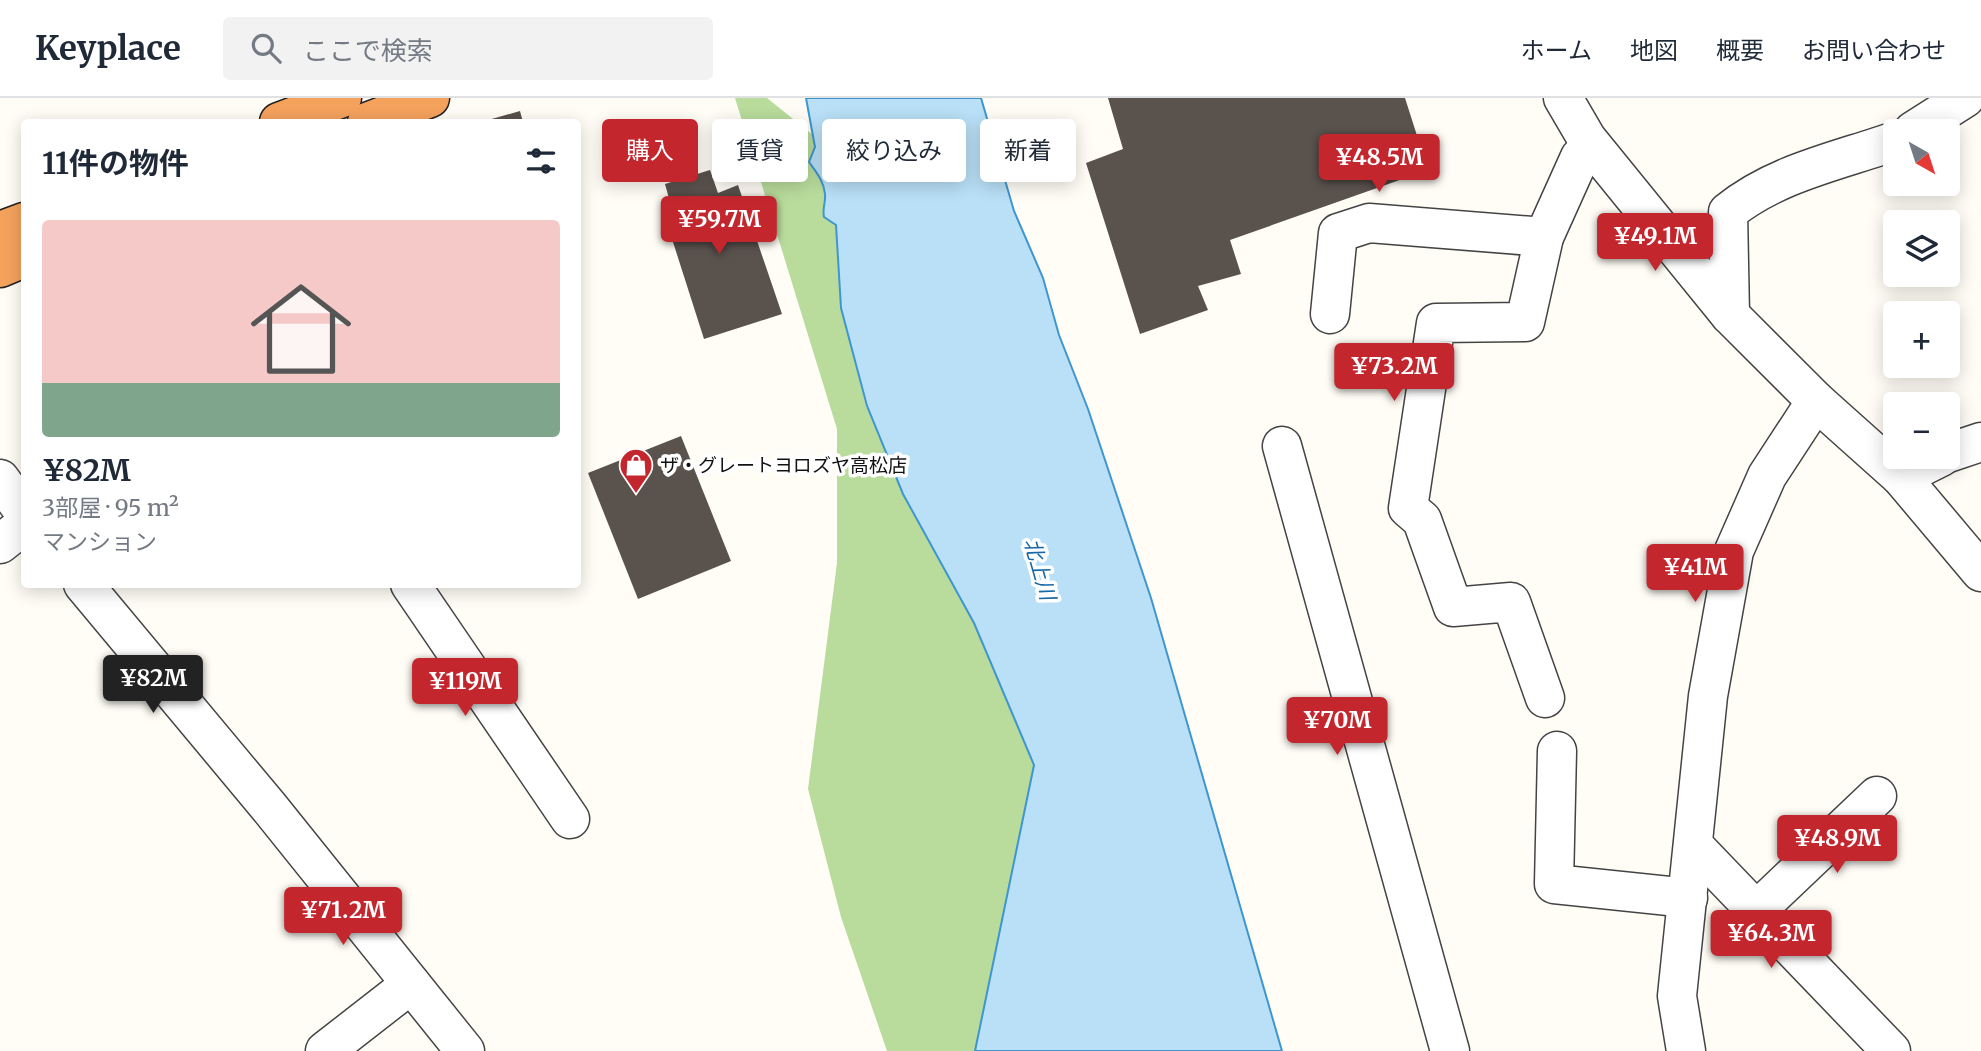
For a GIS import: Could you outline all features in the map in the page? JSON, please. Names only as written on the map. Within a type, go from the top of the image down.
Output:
[{"type":"highway","points":[[287,119],[342,98]]},
{"type":"highway","points":[[376,119],[420,105]]},
{"type":"highway","points":[[0,231],[21,223]]},
{"type":"highway","points":[[0,268],[21,259]]},
{"type":"street","points":[[1563,98],[1592,146],[1730,315],[1816,401],[1901,477],[1981,572]]},
{"type":"street","points":[[1932,119],[1965,98]]},
{"type":"street","points":[[1730,315],[1728,212],[1753,192],[1796,173],[1883,145]]},
{"type":"street","points":[[1545,698],[1511,602],[1453,607],[1422,520],[1408,508],[1436,323],[1525,322],[1544,237],[1580,157],[1592,146]]},
{"type":"street","points":[[1330,314],[1338,233],[1369,223],[1544,237]]},
{"type":"street","points":[[1686,1051],[1677,996],[1709,696],[1734,551],[1767,476],[1816,401]]},
{"type":"street","points":[[1960,449],[1981,442]]},
{"type":"street","points":[[1282,446],[1450,1051]]},
{"type":"street","points":[[1901,477],[1917,469]]},
{"type":"street","points":[[0,479],[21,508]]},
{"type":"street","points":[[0,544],[21,527]]},
{"type":"street","points":[[86,588],[269,807],[465,1051]]},
{"type":"street","points":[[413,588],[570,818]]},
{"type":"street","points":[[1557,751],[1555,884],[1688,898]]},
{"type":"street","points":[[1756,911],[1877,796]]},
{"type":"street","points":[[1695,847],[1891,1051]]},
{"type":"street","points":[[325,1051],[411,984]]},
{"type":"green space","points":[[735,98],[767,98],[793,119],[741,119]]},
{"type":"green space","points":[[808,131],[813,135],[815,147],[809,162],[824,189],[824,217],[836,225],[841,308],[866,406],[903,494],[974,623],[1034,765],[975,1051],[887,1051],[841,917],[808,789],[837,563],[837,429],[761,182],[808,182]]},
{"type":"water","name":"北上川","points":[[806,98],[981,98],[987,119],[980,119],[980,182],[1006,182],[1014,211],[1043,278],[1059,335],[1088,409],[1151,598],[1282,1051],[975,1051],[1034,765],[974,623],[903,494],[867,406],[841,308],[836,225],[824,217],[824,189],[809,162],[815,147]]},
{"type":"building","points":[[1108,98],[1405,98],[1428,170],[1230,240],[1241,274],[1198,286],[1208,310],[1140,334],[1086,163],[1123,149]]},
{"type":"building","points":[[520,111],[522,119],[492,119]]},
{"type":"building","points":[[710,170],[718,193],[738,185],[782,314],[704,339],[665,217],[673,213],[665,184],[698,182],[698,174]]},
{"type":"building","points":[[681,436],[731,561],[638,599],[588,473]]},
{"type":"place","name":"ザ・グレートヨロズヤ高松店","points":[[636,495]]}]
